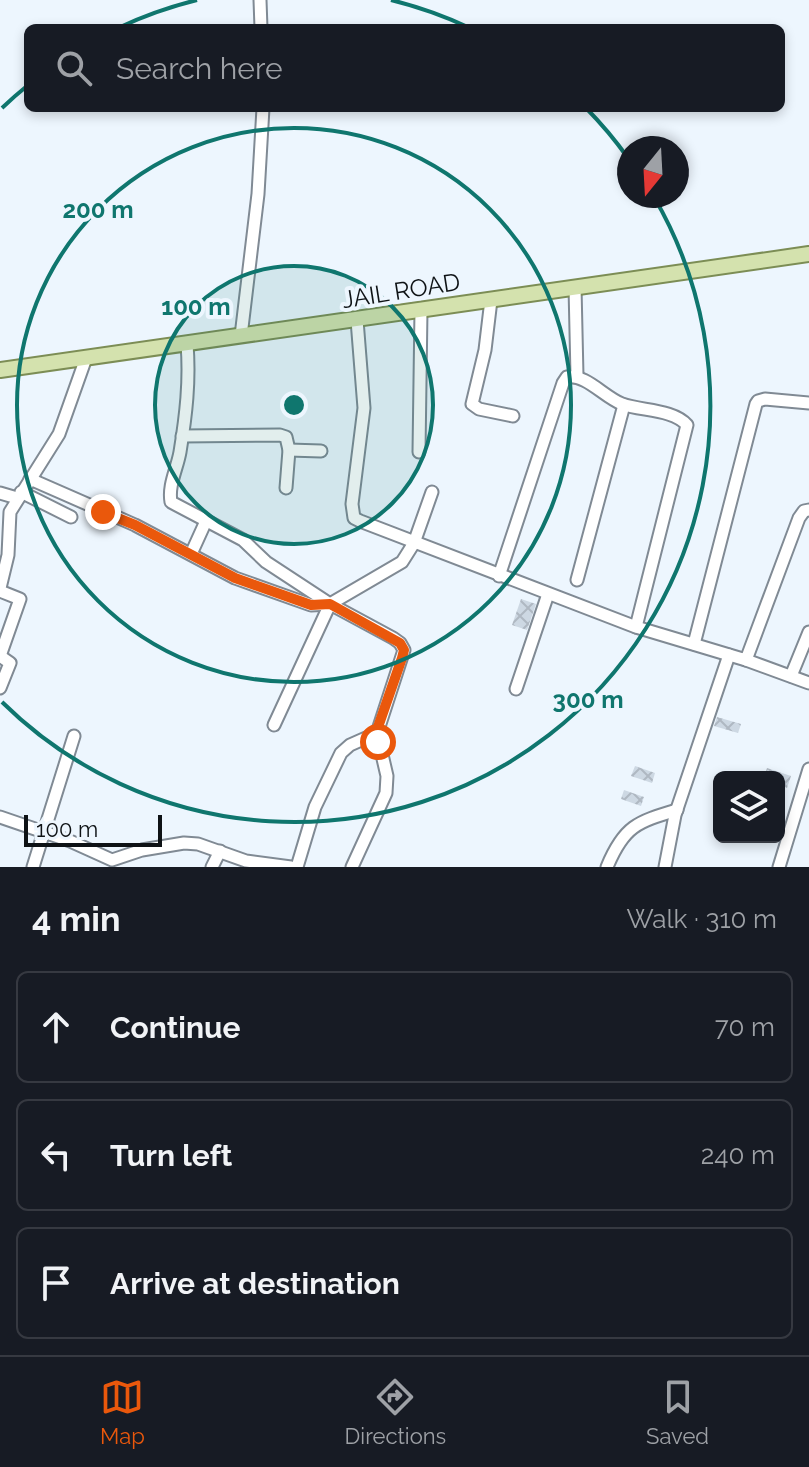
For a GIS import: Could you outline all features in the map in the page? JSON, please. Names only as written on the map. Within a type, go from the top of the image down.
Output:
[{"type":"main road","name":"JAIL ROAD","points":[[0,370],[809,254]]},
{"type":"street","points":[[260,0],[261,24]]},
{"type":"street","points":[[241,336],[258,194],[263,112]]},
{"type":"street","points":[[575,287],[577,376]]},
{"type":"street","points":[[491,300],[485,350],[472,404],[479,409],[513,416]]},
{"type":"street","points":[[419,452],[421,310]]},
{"type":"street","points":[[357,320],[364,408],[352,512],[354,518],[636,627],[746,660],[809,683]]},
{"type":"street","points":[[187,344],[189,384],[170,489],[171,502],[243,540],[266,562],[330,604],[393,638],[404,650],[377,733],[387,776],[386,793],[352,867]]},
{"type":"street","points":[[0,688],[10,663],[0,656],[20,599],[0,590],[10,512],[59,434],[86,358]]},
{"type":"street","points":[[499,576],[563,383],[567,377],[577,376],[624,405],[675,416],[687,425],[636,627]]},
{"type":"street","points":[[694,644],[756,404],[765,399],[809,403]]},
{"type":"street","points":[[577,580],[624,405]]},
{"type":"street","points":[[182,436],[286,437],[289,450],[286,488]]},
{"type":"street","points":[[289,450],[321,451]]},
{"type":"street","points":[[30,479],[135,525],[235,578],[311,605],[330,604],[396,567],[414,543],[432,492]]},
{"type":"street","points":[[0,493],[19,495],[71,517]]},
{"type":"street","points":[[746,660],[799,518],[809,510]]},
{"type":"street","points":[[191,554],[206,521]]},
{"type":"street","points":[[516,689],[548,594]]},
{"type":"street","points":[[274,725],[330,604]]},
{"type":"street","points":[[791,676],[809,632]]},
{"type":"street","points":[[665,867],[677,810],[729,655]]},
{"type":"street","points":[[297,867],[315,807],[341,753],[350,745],[377,733]]},
{"type":"street","points":[[33,867],[74,736]]},
{"type":"street","points":[[780,867],[809,769]]},
{"type":"street","points":[[607,867],[630,827],[677,810]]},
{"type":"street","points":[[0,817],[70,841],[100,862],[118,860],[142,850],[184,843],[198,844],[246,861],[291,867]]},
{"type":"street","points":[[212,867],[220,851]]},
{"type":"building","points":[[521,599],[536,604],[527,630],[512,625]]},
{"type":"building","points":[[717,717],[741,724],[738,733],[714,726]]},
{"type":"building","points":[[635,766],[655,773],[652,783],[631,776]]},
{"type":"building","points":[[785,774],[791,776],[785,787]]},
{"type":"building","points":[[624,790],[644,797],[641,806],[621,799]]},
{"type":"route","points":[[103,512],[267,591],[311,605],[330,604],[400,643],[404,650],[378,727],[378,742]]}]
